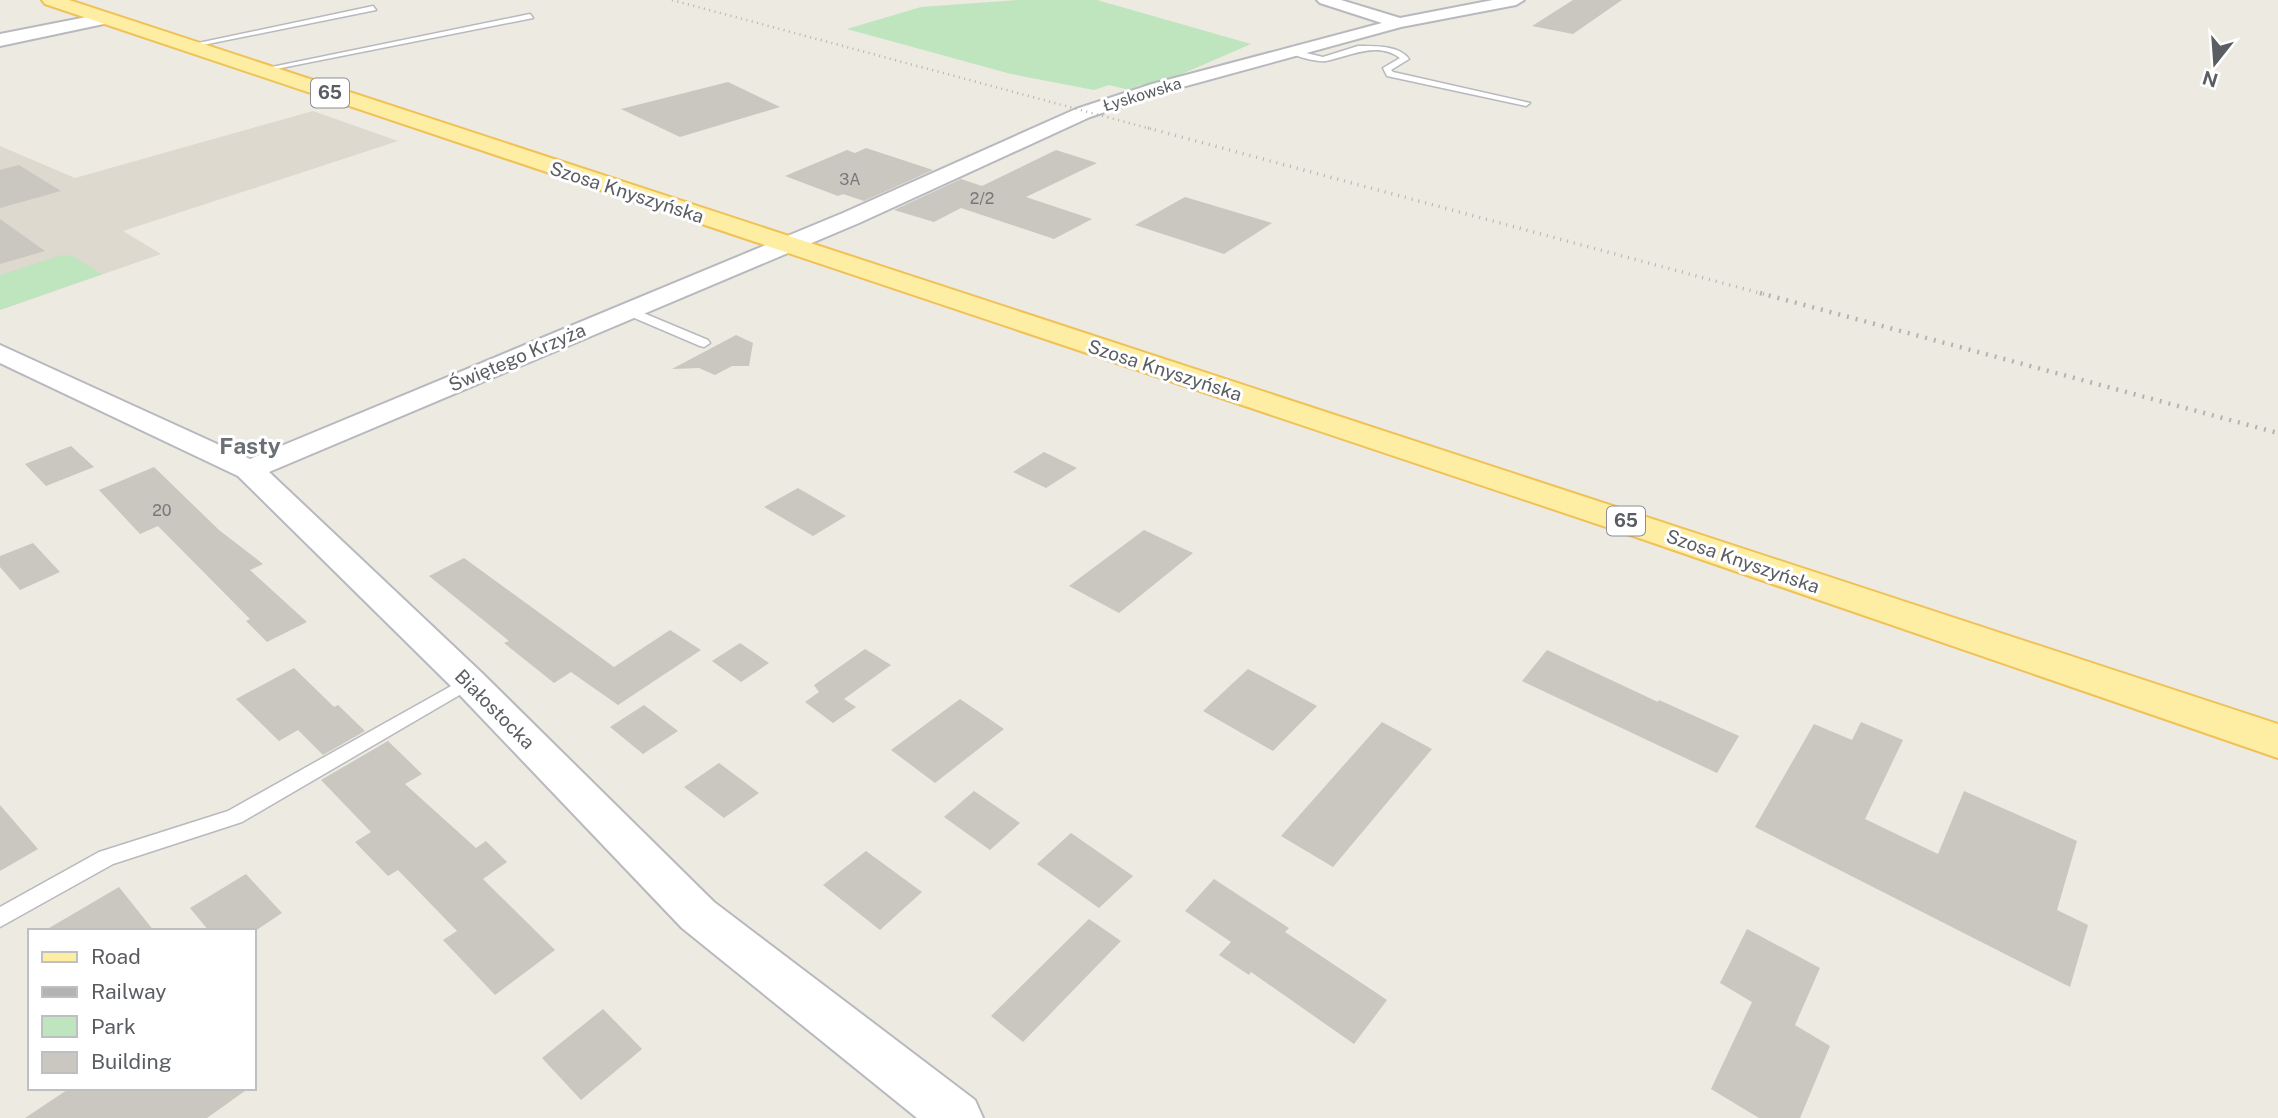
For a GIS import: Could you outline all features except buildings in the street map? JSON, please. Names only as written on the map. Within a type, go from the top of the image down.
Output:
[{"type":"main road","name":"Szosa Knyszyńska","points":[[51,0],[1655,531],[2278,741]]},
{"type":"street","points":[[1325,0],[1399,23]]},
{"type":"street","name":"Łyskowska","points":[[786,244],[1083,113],[1157,88],[1399,23],[1487,2],[1516,0]]},
{"type":"street","points":[[0,40],[107,18]]},
{"type":"street","name":"Świętego Krzyża","points":[[249,470],[786,244]]},
{"type":"street","name":"Białostocka","points":[[0,353],[249,470],[469,682],[698,915],[957,1118]]},
{"type":"lane","points":[[188,46],[373,8]]},
{"type":"lane","points":[[261,70],[530,16]]},
{"type":"lane","points":[[1293,52],[1323,60],[1358,48],[1375,48],[1401,54],[1405,59],[1386,70],[1390,74],[1526,103]]},
{"type":"lane","points":[[629,311],[704,343]]},
{"type":"lane","points":[[0,918],[106,858],[235,817],[469,682]]},
{"type":"shaded area","points":[[313,111],[398,141],[123,231],[161,254],[0,310],[0,146],[75,178]]},
{"type":"green space","points":[[1019,0],[1097,0],[1251,44],[1152,87],[1140,85],[1129,90],[1109,85],[1094,90],[1011,74],[847,29],[921,7]]},
{"type":"green space","points":[[62,255],[73,256],[102,274],[0,310],[0,275]]},
{"type":"railway","points":[[672,0],[1155,130]]},
{"type":"railway","points":[[1148,128],[1767,295]]},
{"type":"railway","points":[[1760,293],[2278,433]]},
{"type":"district","name":"Fasty","points":[[250,446]]}]
